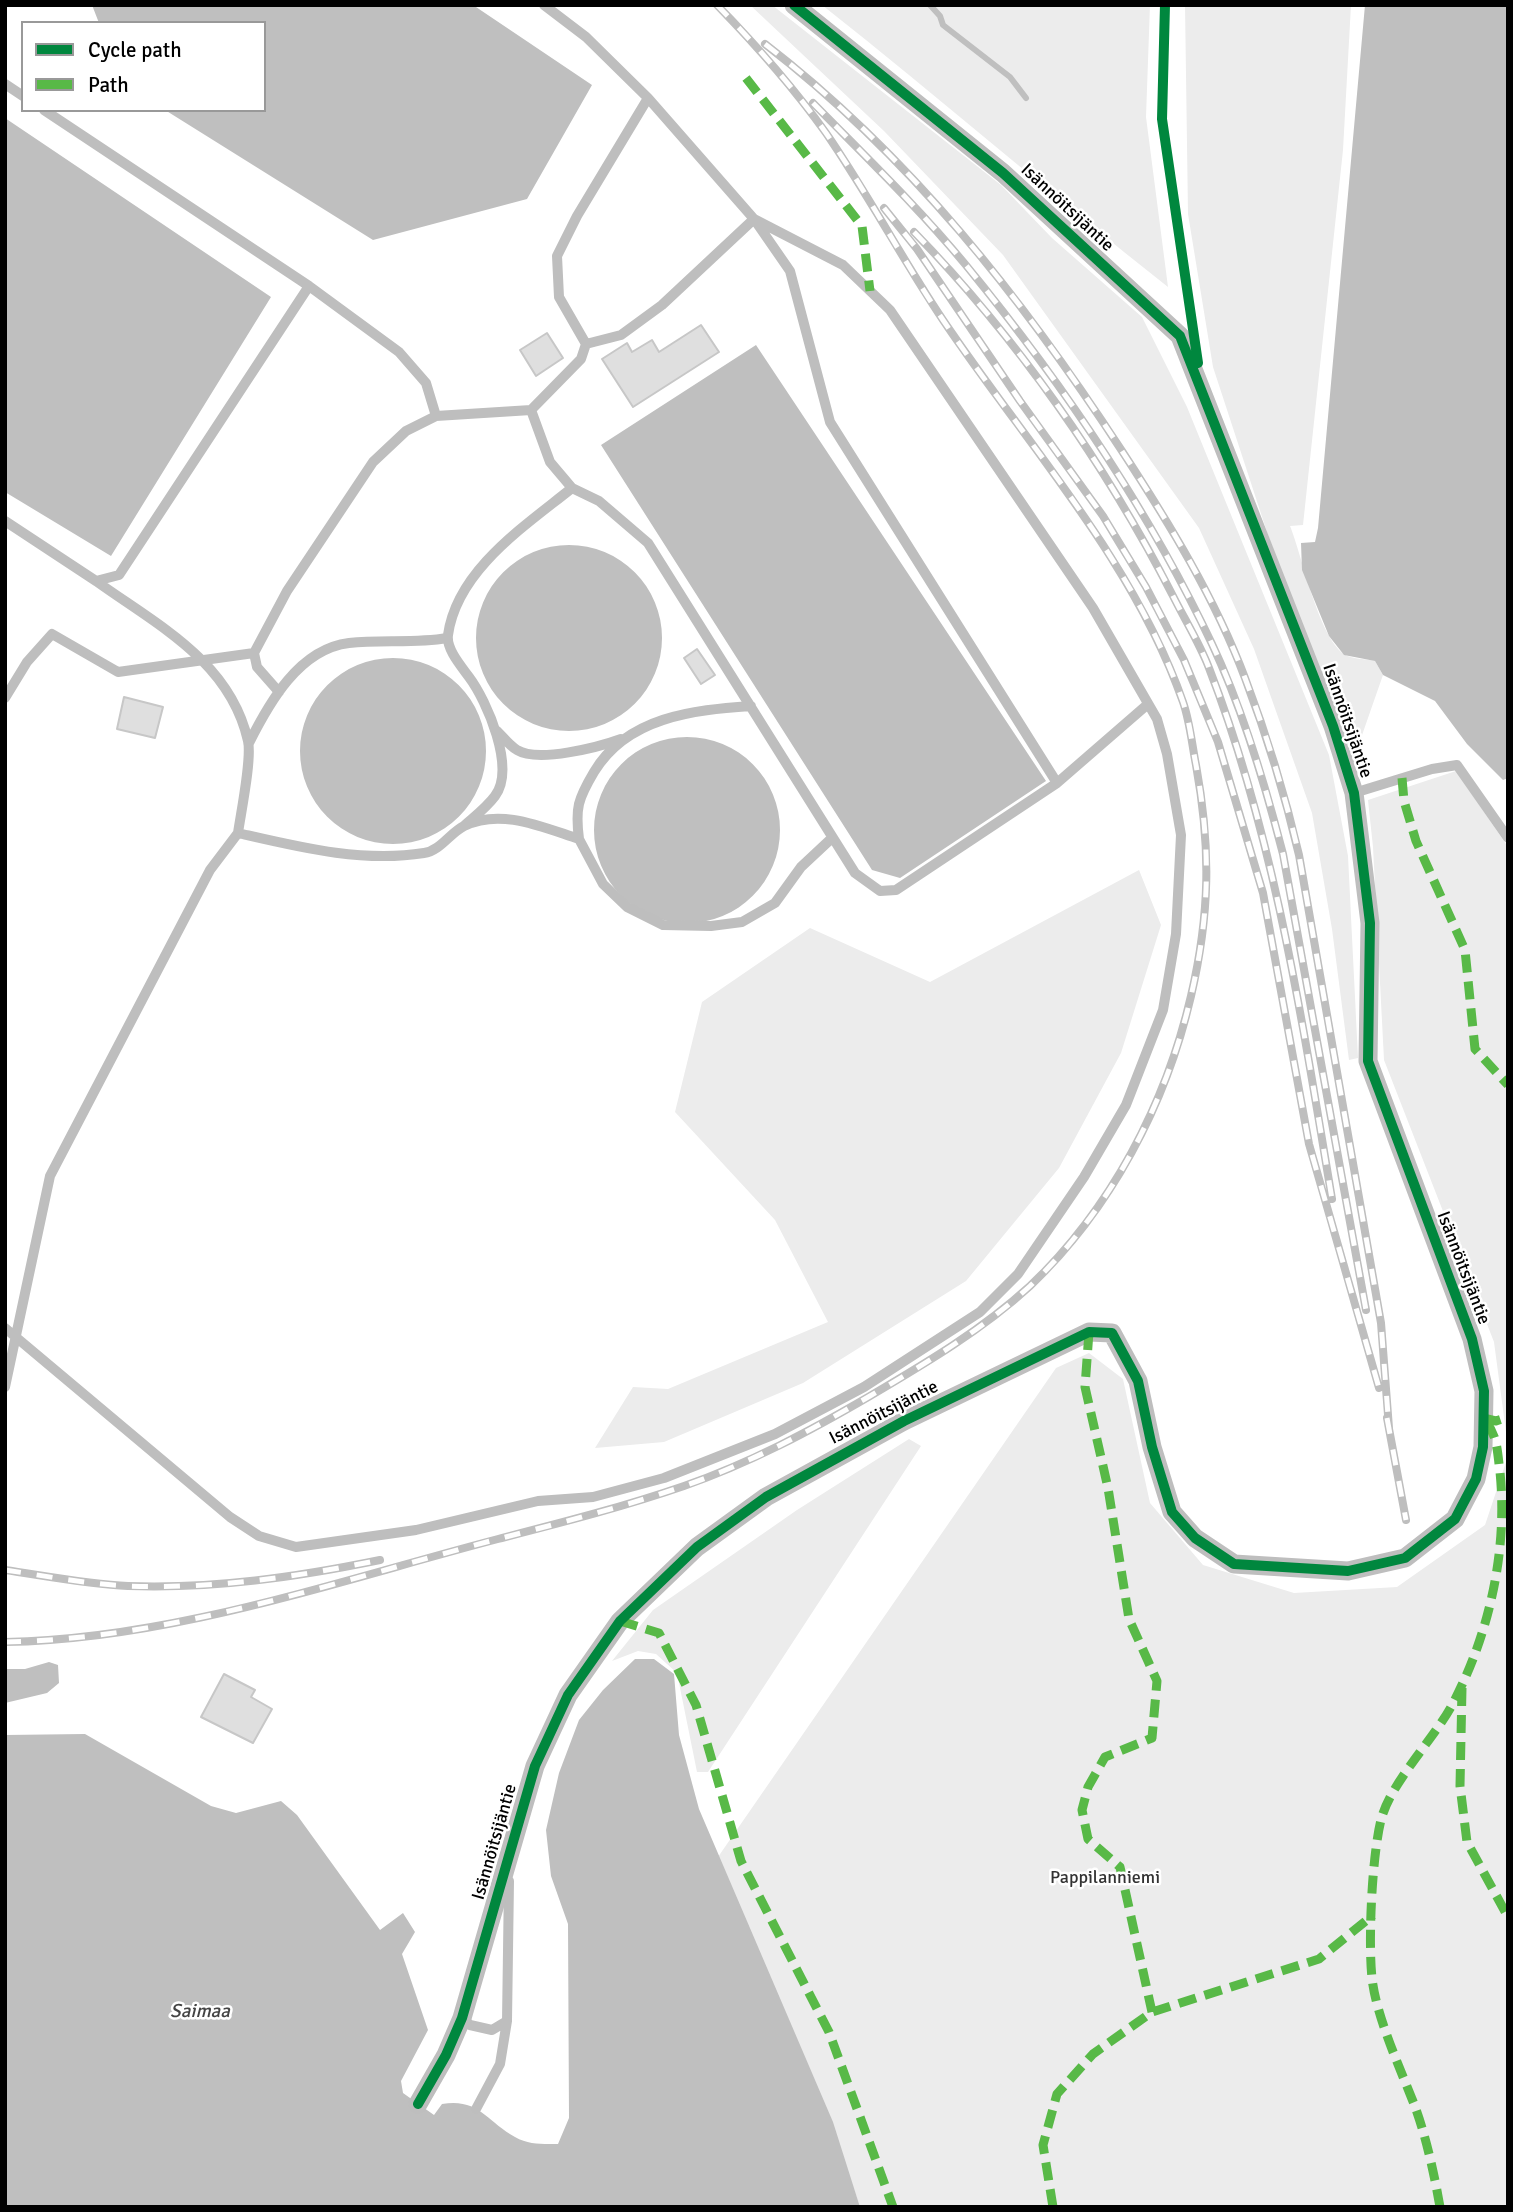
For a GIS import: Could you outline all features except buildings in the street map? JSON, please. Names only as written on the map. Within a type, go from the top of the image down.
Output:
[{"type":"street","name":"Isännöitsijäntie","points":[[418,2104],[446,2054],[462,2018],[534,1766],[568,1695],[620,1621],[697,1547],[766,1497],[916,1415],[1089,1332],[1112,1333],[1138,1381],[1152,1447],[1172,1512],[1195,1538],[1234,1564],[1336,1570],[1374,1566],[1405,1558],[1455,1518],[1476,1479],[1483,1447],[1484,1391],[1472,1339],[1368,1060],[1370,923],[1354,793],[1333,726],[1180,336],[1003,173],[794,5]]},
{"type":"lane","points":[[544,5],[586,37],[648,99],[754,219],[790,271],[830,422],[1057,783]]},
{"type":"lane","points":[[5,84],[21,95]]},
{"type":"lane","points":[[586,344],[559,297],[557,256],[577,216],[648,99]]},
{"type":"lane","points":[[47,112],[309,286],[399,352],[426,383],[436,416]]},
{"type":"lane","points":[[586,344],[621,335],[662,305],[754,219]]},
{"type":"lane","points":[[5,1328],[230,1517],[259,1536],[296,1547],[415,1530],[538,1501],[593,1497],[664,1478],[775,1434],[864,1387],[980,1312],[1018,1274],[1084,1177],[1126,1105],[1163,1010],[1176,934],[1181,835],[1167,754],[1157,719],[1093,608],[890,310],[843,265],[754,219]]},
{"type":"lane","points":[[96,581],[119,575],[309,286]]},
{"type":"lane","points":[[279,692],[257,667],[254,653],[287,591],[373,462],[405,431],[436,416],[531,410],[580,359],[586,344]]},
{"type":"lane","points":[[531,410],[550,462],[572,488],[599,501],[648,543],[855,873],[880,891],[896,890],[1057,783],[1148,704]]},
{"type":"lane","points":[[238,833],[294,846],[387,858],[429,852],[464,826],[497,794],[501,766],[497,732],[483,696],[457,661],[447,638],[454,613],[472,580],[498,550],[572,488]]},
{"type":"lane","points":[[5,521],[96,581],[204,658],[225,685],[249,743]]},
{"type":"lane","points":[[5,698],[27,662],[51,634],[118,672],[254,653]]},
{"type":"lane","points":[[5,1387],[50,1176],[210,870],[238,833],[249,743],[279,692],[285,682],[316,657],[346,643],[421,643],[447,638]]},
{"type":"lane","points":[[497,732],[519,752],[586,752],[657,721],[702,709],[751,706]]},
{"type":"lane","points":[[624,737],[601,761],[586,785],[575,811],[579,839],[603,884],[627,907],[663,925],[711,926],[742,922],[775,903],[801,867],[832,838]]},
{"type":"lane","points":[[1354,793],[1432,769],[1457,765],[1508,838]]},
{"type":"lane","points":[[464,826],[498,818],[523,821],[579,839]]},
{"type":"lane","points":[[476,2109],[500,2064],[507,2021],[510,1844]]},
{"type":"lane","points":[[462,2018],[470,2025],[492,2030],[507,2021]]},
{"type":"green space","points":[[750,5],[772,5],[1001,185],[1052,238],[1142,317],[1187,407],[1329,755],[1348,856],[1358,1058],[1349,1060],[1332,929],[1312,813],[1254,649],[1199,528],[1003,255],[884,131]]},
{"type":"green space","points":[[822,5],[1150,5],[1146,117],[1168,287],[909,75]]},
{"type":"green space","points":[[1185,5],[1351,5],[1343,150],[1303,525],[1290,526],[1319,613],[1335,645],[1347,656],[1375,661],[1383,675],[1354,758],[1335,718],[1267,532],[1213,367],[1188,214]]},
{"type":"green space","points":[[1456,771],[1508,847],[1508,1447],[1494,1342],[1384,1060],[1373,847],[1368,800]]},
{"type":"green space","points":[[1139,870],[1161,925],[1121,1053],[1059,1168],[966,1281],[803,1383],[664,1442],[595,1448],[633,1387],[668,1389],[828,1322],[775,1220],[675,1112],[702,1002],[810,928],[930,982]]},
{"type":"green space","name":"Pappilanniemi","points":[[1089,1353],[1123,1379],[1150,1503],[1203,1565],[1294,1593],[1397,1587],[1485,1525],[1508,1456],[1508,2207],[860,2207],[811,2074],[718,1857],[1056,1368]]},
{"type":"green space","points":[[909,1439],[921,1446],[708,1772],[697,1772],[677,1673],[656,1654],[638,1651],[612,1661],[653,1610],[797,1510]]},
{"type":"water","points":[[92,5],[473,5],[592,85],[527,199],[373,240],[168,112],[266,112],[266,21],[98,21]]},
{"type":"water","points":[[1365,5],[1508,5],[1508,778],[1503,780],[1467,744],[1435,701],[1383,675],[1375,661],[1344,655],[1329,636],[1302,570],[1301,543],[1315,542],[1318,528]]},
{"type":"water","points":[[5,118],[271,297],[111,556],[5,492]]},
{"type":"water","points":[[756,345],[1046,781],[900,878],[872,870],[601,445]]},
{"type":"water","points":[[569,545],[604,552],[634,573],[655,603],[662,638],[655,673],[634,703],[604,724],[569,731],[534,724],[504,703],[483,673],[476,638],[483,603],[504,573],[534,552]]},
{"type":"water","points":[[393,658],[428,665],[458,686],[479,716],[486,751],[479,786],[458,816],[428,837],[393,844],[358,837],[328,816],[307,786],[300,751],[307,716],[328,686],[358,665]]},
{"type":"water","points":[[687,737],[722,744],[752,765],[773,795],[780,830],[773,865],[752,895],[722,916],[687,923],[652,916],[622,895],[601,865],[594,830],[601,795],[622,765],[652,744]]},
{"type":"water","name":"Saimaa","points":[[635,1659],[654,1659],[674,1674],[679,1735],[699,1809],[833,2122],[860,2207],[5,2207],[5,1735],[85,1734],[211,1806],[236,1813],[281,1801],[297,1815],[380,1930],[403,1913],[415,1932],[402,1954],[428,2030],[401,2081],[403,2093],[434,2115],[442,2104],[465,2104],[482,2112],[520,2140],[536,2144],[558,2144],[569,2118],[568,1924],[551,1876],[546,1830],[559,1773],[579,1720],[603,1690]]},
{"type":"water","points":[[49,1662],[58,1665],[59,1683],[47,1693],[5,1703],[5,1669],[25,1669]]},
{"type":"waterway","points":[[930,5],[940,16],[943,25],[1010,77],[1026,98]]},
{"type":"railway","points":[[5,1642],[130,1631],[254,1605],[615,1508],[684,1486],[756,1457],[825,1422],[912,1371],[973,1331],[1030,1286],[1059,1256],[1110,1189],[1132,1153],[1167,1076],[1191,996],[1197,966],[1205,909],[1206,853],[1201,795],[1191,734],[1183,702],[1162,650],[1107,551],[943,320],[826,133],[774,67],[717,5]]},
{"type":"railway","points":[[765,44],[818,87],[868,133],[961,232],[1004,285],[1084,394],[1140,478],[1174,533],[1220,619],[1268,744],[1299,855],[1381,1323],[1389,1428]]},
{"type":"railway","points":[[813,103],[947,243],[1035,353],[1131,495],[1187,593],[1212,644],[1234,695],[1252,748],[1283,854],[1366,1310]]},
{"type":"railway","points":[[884,208],[917,249],[1020,401],[1103,516],[1146,587],[1184,660],[1218,742],[1263,893],[1309,1144],[1379,1388]]},
{"type":"railway","points":[[914,232],[1024,359],[1089,451],[1147,547],[1205,659],[1232,732],[1269,864],[1297,997],[1332,1199]]},
{"type":"railway","points":[[1387,1418],[1406,1520]]},
{"type":"railway","points":[[5,1570],[113,1585],[192,1586],[318,1572],[380,1560]]},
{"type":"marked path","points":[[746,78],[862,226],[870,291]]},
{"type":"marked path","points":[[1402,778],[1404,801],[1416,841],[1465,950],[1475,1049],[1508,1085]]},
{"type":"marked path","points":[[1089,1332],[1085,1387],[1108,1488],[1129,1619],[1157,1681],[1152,1738],[1105,1757],[1088,1787],[1082,1810],[1088,1839],[1120,1867],[1152,2012]]},
{"type":"marked path","points":[[1483,1418],[1496,1421],[1508,1417]]},
{"type":"marked path","points":[[1440,2207],[1422,2129],[1383,2025],[1374,1993],[1370,1943],[1372,1899],[1375,1855],[1386,1806],[1402,1777],[1451,1707],[1476,1651],[1493,1592],[1502,1502],[1496,1443],[1483,1418]]},
{"type":"marked path","points":[[620,1621],[659,1633],[696,1705],[741,1861],[829,2032],[893,2207]]},
{"type":"marked path","points":[[1462,1688],[1460,1786],[1467,1842],[1508,1917]]},
{"type":"marked path","points":[[1053,2207],[1043,2145],[1057,2094],[1093,2054],[1152,2012],[1319,1959],[1373,1915]]},
{"type":"cycle path","points":[[418,2104],[446,2055],[462,2018],[535,1766],[568,1695],[620,1621],[697,1547],[766,1497],[904,1421],[1089,1332],[1112,1333],[1138,1381],[1152,1447],[1172,1512],[1195,1538],[1234,1564],[1348,1571],[1405,1558],[1455,1519],[1476,1479],[1483,1447],[1484,1391],[1472,1339],[1368,1061],[1370,923],[1354,793],[1333,726],[1180,336],[1003,173],[794,5]]},
{"type":"cycle path","points":[[1165,5],[1162,119],[1198,363]]}]
